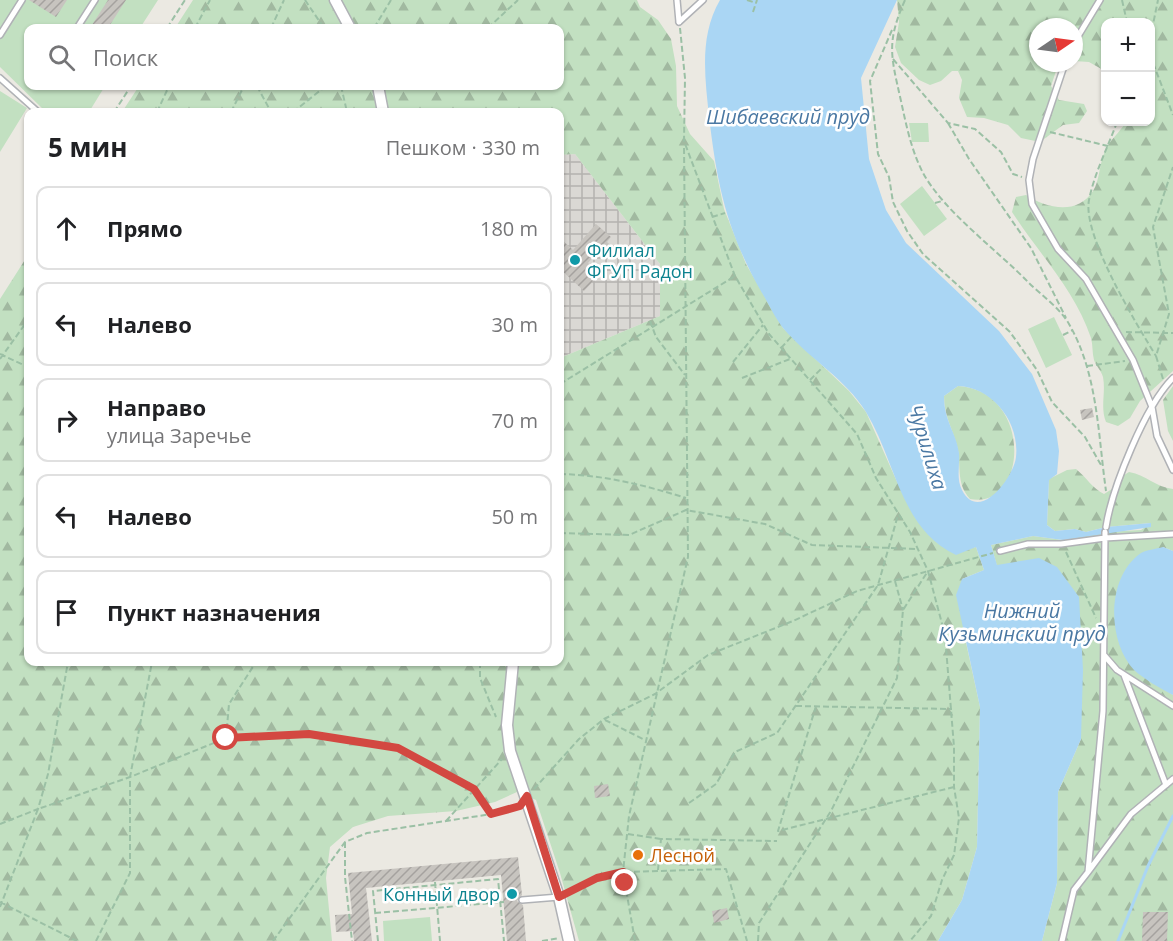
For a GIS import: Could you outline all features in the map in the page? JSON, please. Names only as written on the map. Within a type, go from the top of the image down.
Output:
[{"type":"street","points":[[335,0],[348,24]]},
{"type":"street","points":[[379,90],[382,108]]},
{"type":"street","points":[[513,666],[507,725],[510,750],[559,897],[568,939]]},
{"type":"lane","points":[[0,35],[22,0]]},
{"type":"lane","points":[[80,24],[95,0]]},
{"type":"lane","points":[[677,0],[679,22]]},
{"type":"lane","points":[[679,22],[703,0]]},
{"type":"lane","points":[[1083,28],[1100,0]]},
{"type":"lane","points":[[1062,72],[1029,180],[1032,204],[1058,249],[1086,279],[1133,360],[1152,407],[1157,436],[1173,470]]},
{"type":"lane","points":[[0,78],[34,108]]},
{"type":"lane","points":[[1088,872],[1091,815],[1103,711],[1102,633],[1105,532],[1109,508],[1152,407],[1173,378]]},
{"type":"lane","points":[[997,552],[1028,544],[1061,544],[1105,532],[1173,534]]},
{"type":"lane","points":[[1104,655],[1124,675],[1173,706]]},
{"type":"lane","points":[[1124,675],[1166,785]]},
{"type":"lane","points":[[1062,941],[1074,890],[1131,814],[1173,779]]},
{"type":"lane","points":[[522,900],[559,897]]},
{"type":"path","points":[[170,24],[185,0]]},
{"type":"path","points":[[197,24],[210,0]]},
{"type":"path","points":[[273,24],[284,0]]},
{"type":"path","points":[[305,0],[321,24]]},
{"type":"path","points":[[376,24],[391,0]]},
{"type":"path","points":[[492,24],[518,0]]},
{"type":"path","points":[[747,0],[756,1],[753,12]]},
{"type":"path","points":[[905,0],[870,81],[878,154],[889,177],[893,202],[907,231],[923,255],[1010,332],[1037,370],[1052,402],[1085,437],[1103,467]]},
{"type":"path","points":[[1122,0],[1125,18]]},
{"type":"path","points":[[1154,18],[1158,0]]},
{"type":"path","points":[[635,941],[623,872],[627,834],[655,694],[688,557],[684,308],[684,78],[679,22]]},
{"type":"path","points":[[892,28],[891,57],[911,143],[922,171],[942,201],[1068,321]]},
{"type":"path","points":[[891,57],[948,123],[969,159],[1031,248],[1073,330],[1095,394],[1109,508]]},
{"type":"path","points":[[1155,68],[1173,115]]},
{"type":"path","points":[[119,108],[129,90]]},
{"type":"path","points":[[159,108],[167,90]]},
{"type":"path","points":[[233,108],[242,90]]},
{"type":"path","points":[[259,90],[269,108]]},
{"type":"path","points":[[298,108],[321,90]]},
{"type":"path","points":[[342,90],[345,108]]},
{"type":"path","points":[[948,123],[975,129],[1001,152],[1013,174],[1029,180]]},
{"type":"path","points":[[1116,126],[1089,201],[1092,232],[1156,356],[1165,386]]},
{"type":"path","points":[[1044,131],[1108,146]]},
{"type":"path","points":[[684,141],[735,276],[763,325],[857,434],[876,478],[898,513],[928,571],[945,635],[952,709],[954,786],[959,818],[954,855],[942,880],[931,916],[910,941]]},
{"type":"path","points":[[1156,356],[1169,314],[1153,227],[1173,167]]},
{"type":"path","points":[[935,203],[942,201]]},
{"type":"path","points":[[712,217],[725,213]]},
{"type":"path","points":[[564,382],[735,276]]},
{"type":"path","points":[[650,321],[656,337],[685,375]]},
{"type":"path","points":[[0,359],[1,354],[24,325]]},
{"type":"path","points":[[732,362],[763,325]]},
{"type":"path","points":[[1063,335],[1073,330]]},
{"type":"path","points":[[1117,332],[1173,333]]},
{"type":"path","points":[[781,348],[792,336]]},
{"type":"path","points":[[1,354],[24,365]]},
{"type":"path","points":[[742,378],[790,359]]},
{"type":"path","points":[[1087,366],[1133,360]]},
{"type":"path","points":[[810,380],[823,367]]},
{"type":"path","points":[[564,474],[590,475],[628,482],[686,498]]},
{"type":"path","points":[[564,532],[629,535],[686,510],[765,524],[812,545],[918,549]]},
{"type":"path","points":[[688,803],[716,784],[735,752],[777,733],[878,585],[898,513]]},
{"type":"path","points":[[1061,544],[1102,633]]},
{"type":"path","points":[[273,941],[345,842],[367,832],[491,814],[520,806],[579,739],[604,719],[655,694],[708,655],[792,621],[847,595],[997,552]]},
{"type":"path","points":[[903,610],[928,571]]},
{"type":"path","points":[[758,941],[759,923],[825,819],[897,678],[903,610],[895,580]]},
{"type":"path","points":[[67,666],[48,774],[38,809],[1,904],[77,941]]},
{"type":"path","points":[[96,941],[130,873],[130,777],[151,666]]},
{"type":"path","points":[[226,738],[229,704],[253,666]]},
{"type":"path","points":[[480,666],[480,678],[497,720]]},
{"type":"path","points":[[796,706],[952,709]]},
{"type":"path","points":[[816,706],[778,831],[954,786]]},
{"type":"path","points":[[604,719],[645,740]]},
{"type":"path","points":[[0,824],[130,777],[226,738],[309,734],[398,748],[474,789],[491,814]]},
{"type":"path","points":[[446,821],[510,750]]},
{"type":"path","points":[[627,834],[661,839],[777,841]]},
{"type":"path","points":[[658,871],[661,839]]},
{"type":"path","points":[[345,842],[345,877],[352,941]]},
{"type":"path","points":[[559,897],[597,878],[623,872],[726,869],[747,941]]},
{"type":"path","points":[[378,941],[373,891],[498,879],[504,941]]},
{"type":"path","points":[[435,884],[440,941]]},
{"type":"path","points":[[375,913],[502,902]]},
{"type":"path","points":[[542,941],[568,939]]},
{"type":"shaded area","points":[[575,154],[660,264],[660,316],[564,356],[564,155]]},
{"type":"green space","points":[[0,0],[158,0],[143,24],[24,24],[24,90],[103,90],[91,108],[42,108],[0,67]]},
{"type":"green space","points":[[193,0],[637,0],[640,7],[658,20],[671,39],[676,66],[677,106],[690,134],[714,161],[724,209],[746,264],[783,328],[849,391],[866,412],[898,484],[964,550],[976,547],[984,570],[962,579],[965,638],[980,707],[977,847],[962,900],[938,941],[579,941],[536,800],[517,792],[495,802],[456,811],[388,816],[353,827],[330,847],[326,878],[332,941],[0,941],[0,299],[24,261],[24,666],[564,666],[564,356],[660,316],[660,264],[575,154],[564,155],[564,108],[125,108],[136,90],[564,90],[564,24],[178,24]]},
{"type":"green space","points":[[897,0],[1173,0],[1173,371],[1140,401],[1130,418],[1118,426],[1106,422],[1103,411],[1103,377],[1094,360],[1091,338],[1076,304],[1012,212],[1016,197],[1026,195],[1052,206],[1070,207],[1079,204],[1093,191],[1105,151],[1123,126],[1155,126],[1155,18],[1101,18],[1101,69],[1089,62],[1083,62],[1083,18],[1029,18],[1029,72],[1056,72],[1051,86],[1059,100],[1084,104],[1087,111],[1079,123],[1063,125],[1040,142],[1021,138],[1008,125],[984,118],[967,117],[959,98],[962,80],[958,71],[952,71],[941,81],[930,85],[919,80],[901,63],[895,47],[899,22]]},
{"type":"green space","points":[[0,91],[27,108],[24,108],[24,113],[0,152]]},
{"type":"green space","points":[[909,123],[928,123],[929,142],[912,142]]},
{"type":"green space","points":[[922,186],[947,219],[924,236],[900,204]]},
{"type":"green space","points":[[1054,317],[1072,355],[1046,368],[1028,329]]},
{"type":"green space","points":[[958,386],[982,392],[1000,407],[1010,426],[1014,448],[1012,469],[1004,487],[990,497],[970,499],[962,486],[957,446],[944,403],[944,396]]},
{"type":"green space","points":[[1173,386],[1173,441],[1168,431],[1163,400]]},
{"type":"green space","points":[[1076,469],[1104,494],[1112,489],[1116,480],[1129,472],[1173,489],[1173,551],[1163,547],[1123,653],[1135,670],[1173,695],[1173,941],[1042,941],[1057,883],[1058,792],[1081,739],[1039,559],[997,566],[991,545],[1033,536],[1063,540],[1105,532],[1141,530],[1151,523],[1106,527],[1086,532],[1075,529],[1055,531],[1047,525],[1049,479],[1067,470]]},
{"type":"green space","points":[[430,917],[432,941],[384,941],[383,921]]},
{"type":"water","name":"Шибаевский пруд","points":[[720,0],[897,0],[861,78],[869,159],[886,210],[906,243],[999,331],[1032,374],[1056,430],[1059,451],[1057,474],[1049,480],[1047,525],[1055,531],[1075,529],[1086,532],[1106,527],[1151,523],[1151,527],[1063,540],[1033,536],[991,545],[997,565],[1039,558],[1057,567],[1079,597],[1083,670],[1081,739],[1058,792],[1057,883],[1042,941],[938,941],[962,900],[977,847],[980,707],[956,595],[962,579],[984,570],[976,547],[956,555],[937,543],[923,529],[901,492],[876,431],[858,400],[783,328],[750,271],[725,208],[712,141],[705,57],[713,14]],"holes":[[[958,386],[982,393],[1001,409],[1008,419],[1016,444],[1014,466],[1003,485],[986,500],[977,502],[969,499],[960,486],[959,453],[948,419],[944,396]]]},
{"type":"water","points":[[1163,547],[1173,551],[1173,695],[1134,670],[1125,658],[1115,627],[1116,593],[1121,577],[1141,553]]},
{"type":"building","points":[[29,0],[67,0],[56,17]]},
{"type":"building","points":[[108,0],[126,0],[111,24],[93,24]]},
{"type":"building","name":"Филиал ФГУП Радон","points":[[596,224],[611,237],[607,242],[616,250],[609,257],[600,249],[588,263],[600,274],[584,291],[564,273],[564,242],[573,250]]},
{"type":"building","points":[[1092,408],[1094,417],[1082,420],[1080,410]]},
{"type":"building","points":[[608,784],[610,796],[595,798],[594,786]]},
{"type":"building","name":"Конный двор","points":[[518,857],[522,895],[517,901],[523,905],[526,941],[507,941],[501,875],[366,888],[372,941],[354,941],[353,931],[336,932],[335,915],[352,914],[348,873]]},
{"type":"building","points":[[727,908],[729,919],[714,923],[712,911]]},
{"type":"building","points":[[1143,912],[1168,912],[1167,941],[1142,941]]},
{"type":"waterway","points":[[1118,941],[1148,866],[1173,816]]},
{"type":"place","name":"Филиал ФГУП Радон","points":[[575,260]]},
{"type":"place","name":"Лесной","points":[[638,855]]},
{"type":"place","name":"Конный двор","points":[[512,894]]},
{"type":"route","points":[[226,738],[309,734],[398,748],[474,789],[491,814],[520,806],[527,796],[559,897],[597,878],[623,872],[625,883]]},
{"type":"water label","name":"Чурилиха","points":[[928,447]]},
{"type":"water label","name":"Нижний Кузьминский пруд","points":[[1022,622]]}]
